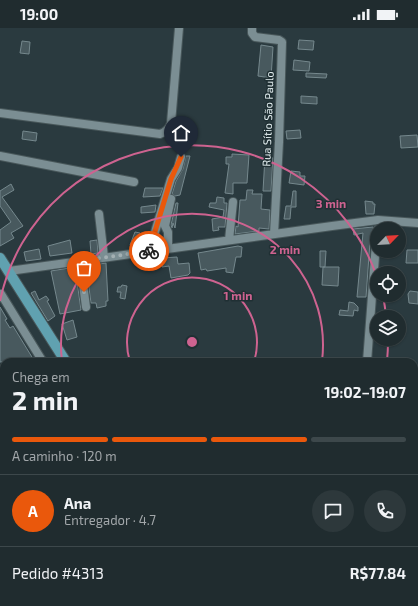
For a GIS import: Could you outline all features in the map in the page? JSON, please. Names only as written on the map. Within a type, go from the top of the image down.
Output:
[{"type":"main road","points":[[0,258],[63,358]]},
{"type":"street","points":[[0,113],[160,134],[164,133],[167,131],[171,123],[178,28]]},
{"type":"street","name":"Rua Sítio São Paulo","points":[[252,28],[252,33],[255,37],[279,40],[282,42],[274,234]]},
{"type":"street","points":[[0,156],[134,182]]},
{"type":"street","points":[[149,252],[171,179],[181,157]]},
{"type":"street","points":[[168,249],[168,232],[165,226],[171,199]]},
{"type":"street","points":[[230,240],[233,202]]},
{"type":"street","points":[[99,214],[104,258]]},
{"type":"street","points":[[9,271],[378,220],[418,223]]},
{"type":"street","points":[[367,358],[375,258]]},
{"type":"street","points":[[80,261],[86,307]]},
{"type":"street","points":[[1,294],[40,358]]},
{"type":"building","points":[[299,40],[314,41],[313,50],[298,49]]},
{"type":"building","points":[[22,41],[30,42],[29,54],[20,53]]},
{"type":"building","points":[[261,45],[273,47],[271,78],[258,76]]},
{"type":"building","points":[[294,60],[310,62],[309,71],[293,70]]},
{"type":"building","points":[[306,73],[327,74],[326,78],[306,77]]},
{"type":"building","points":[[301,96],[317,97],[317,104],[301,103]]},
{"type":"building","points":[[300,130],[301,138],[287,139],[286,131]]},
{"type":"building","points":[[23,131],[37,133],[36,141],[22,139]]},
{"type":"building","points":[[417,135],[418,147],[401,148],[400,136]]},
{"type":"building","points":[[232,154],[249,155],[247,183],[233,183],[233,194],[225,193],[229,164],[226,164],[226,157],[232,157]]},
{"type":"building","points":[[186,156],[190,156],[180,195],[175,196],[172,194],[176,181],[183,169]]},
{"type":"building","points":[[265,157],[273,158],[271,191],[263,191]]},
{"type":"building","points":[[291,171],[300,172],[300,176],[305,176],[304,185],[289,183]]},
{"type":"building","points":[[11,184],[14,190],[2,197],[23,226],[11,233],[14,238],[0,246],[0,230],[11,222],[0,206],[0,191]]},
{"type":"building","points":[[145,188],[163,188],[160,196],[143,197]]},
{"type":"building","points":[[247,190],[253,190],[252,194],[262,194],[261,209],[270,210],[269,229],[259,228],[259,231],[235,234],[236,226],[238,227],[240,200],[246,200]]},
{"type":"building","points":[[293,191],[296,191],[296,207],[291,207],[290,219],[284,219],[286,206],[291,206]]},
{"type":"building","points":[[217,197],[224,198],[224,203],[227,203],[225,227],[218,227],[219,230],[213,231],[212,219],[223,217],[224,210],[209,207],[210,203],[216,203]]},
{"type":"building","points":[[365,201],[373,202],[373,204],[375,204],[374,214],[366,214]]},
{"type":"building","points":[[176,203],[178,203],[175,228],[173,223],[172,228],[171,225]]},
{"type":"building","points":[[156,205],[155,212],[141,213],[141,207]]},
{"type":"building","points":[[370,227],[366,297],[357,297],[363,233],[354,235],[353,229]]},
{"type":"building","points":[[135,232],[140,233],[139,236],[143,235],[144,238],[148,238],[145,247],[130,245]]},
{"type":"building","points":[[70,240],[72,253],[50,256],[48,246]]},
{"type":"building","points":[[97,240],[98,253],[91,254],[90,241]]},
{"type":"building","points":[[238,246],[242,247],[241,257],[236,257],[233,273],[226,272],[226,268],[207,271],[206,269],[201,270],[198,253]]},
{"type":"building","points":[[39,249],[41,259],[26,261],[24,252]]},
{"type":"building","points":[[407,250],[418,250],[418,263],[406,263]]},
{"type":"building","points":[[320,251],[326,251],[325,267],[320,267]]},
{"type":"building","points":[[177,257],[178,264],[189,263],[190,273],[188,275],[171,278],[169,266],[162,267],[162,258]]},
{"type":"building","points":[[106,263],[108,301],[106,301],[106,306],[97,308],[96,303],[91,303],[86,266]]},
{"type":"building","points":[[75,267],[81,310],[60,314],[51,271]]},
{"type":"building","points":[[323,267],[339,267],[338,286],[322,285]]},
{"type":"building","points":[[122,285],[127,286],[125,299],[120,298],[121,292],[117,292],[118,287],[121,287]]},
{"type":"building","points":[[35,291],[39,300],[46,296],[49,300],[47,301],[55,316],[48,321],[31,293]]},
{"type":"building","points":[[410,291],[418,292],[418,304],[409,303],[408,294]]},
{"type":"building","points":[[349,302],[354,303],[358,307],[358,311],[354,310],[353,316],[339,315],[340,310],[348,311]]},
{"type":"building","points":[[0,307],[10,328],[13,326],[33,358],[0,358]]},
{"type":"building","points":[[73,320],[77,337],[67,340],[62,324]]},
{"type":"way so far","points":[[84,292],[80,261],[149,251]]},
{"type":"route","points":[[149,251],[171,179],[178,168],[181,157]]}]
